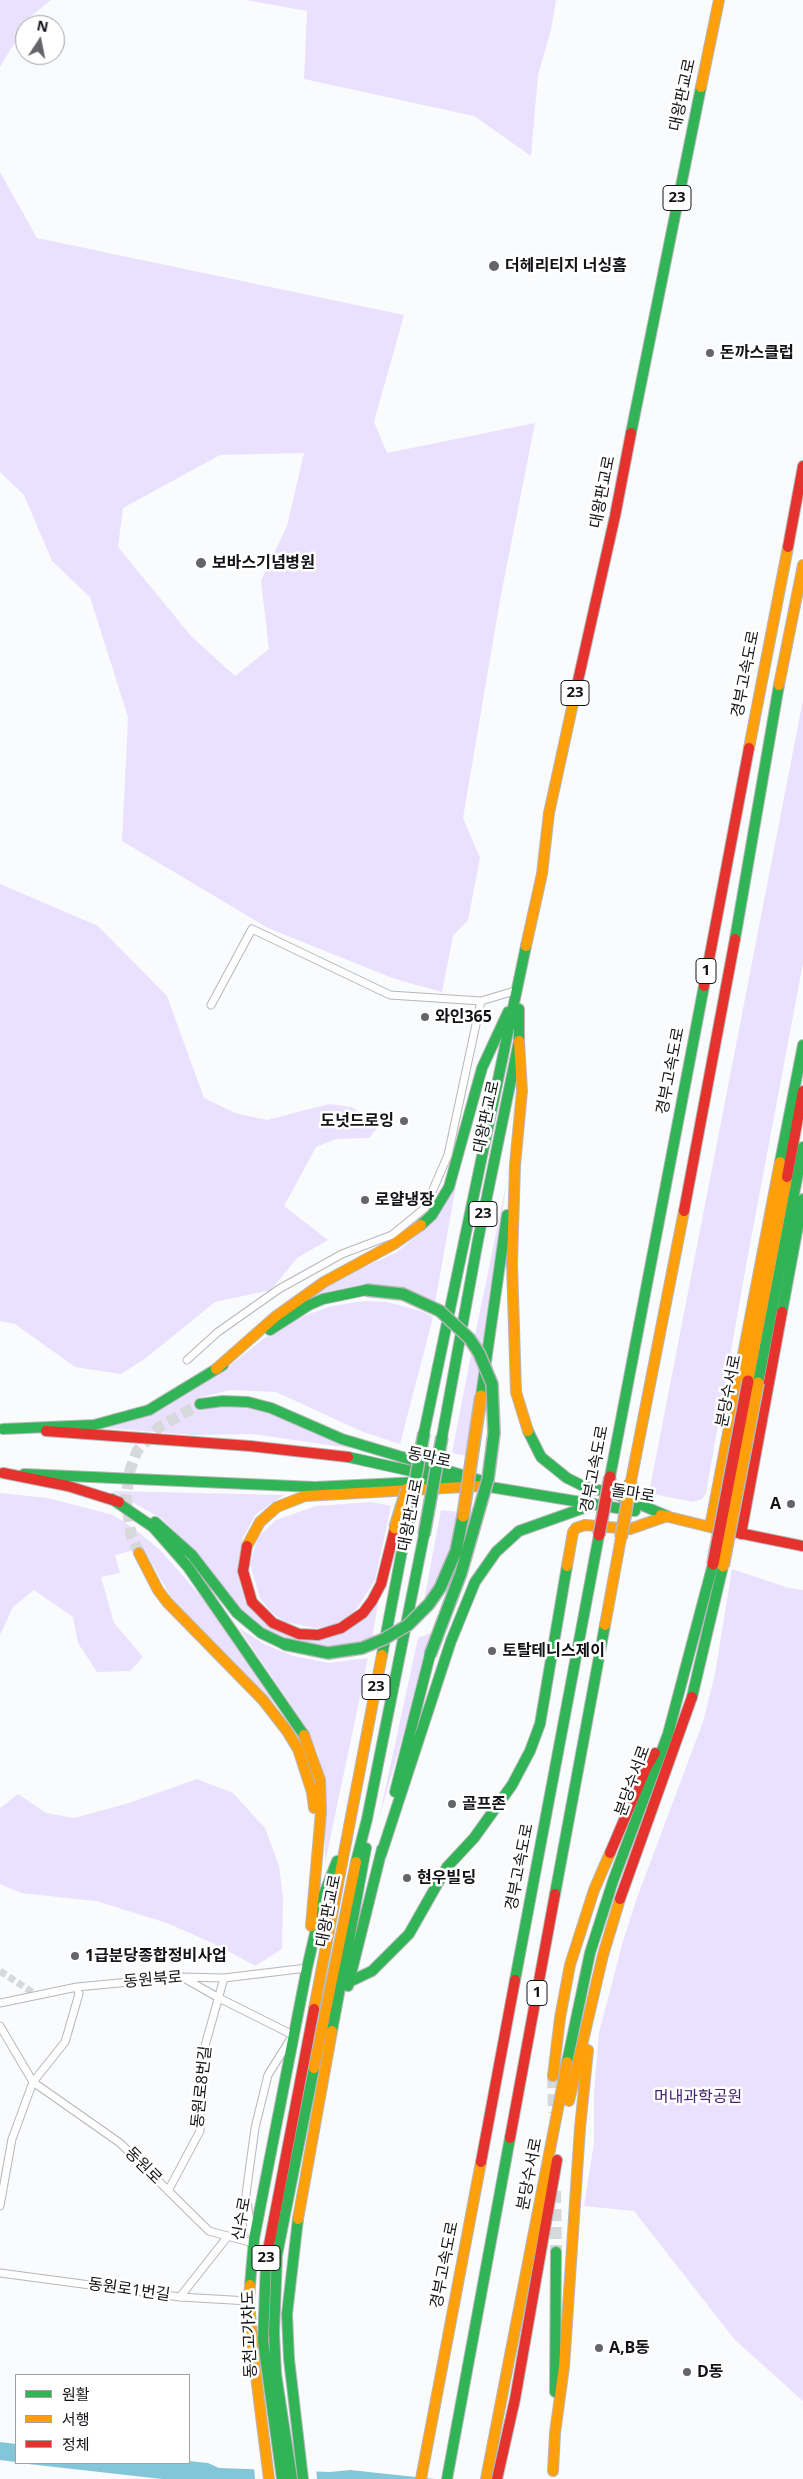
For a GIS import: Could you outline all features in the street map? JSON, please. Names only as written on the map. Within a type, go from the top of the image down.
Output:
[{"type":"main road","name":"대왕판교로","points":[[318,2044],[346,1839],[400,1531],[424,1433],[494,1093],[519,990],[542,874],[549,813],[613,524],[662,271],[719,0]]},
{"type":"main road","name":"경부고속도로","points":[[421,2479],[803,466]]},
{"type":"main road","name":"1","points":[[447,2479],[631,1480],[721,1021],[770,731],[803,565]]},
{"type":"main road","name":"대왕판교로","points":[[318,2044],[355,1913],[367,1842],[367,1819],[388,1706],[424,1535],[478,1240],[519,1041],[519,990]]},
{"type":"main road","points":[[216,1369],[274,1317],[324,1282],[394,1244],[419,1227],[432,1215],[454,1174],[482,1068],[519,990]]},
{"type":"main road","points":[[112,1500],[134,1508],[176,1539],[192,1555],[236,1612],[261,1633],[284,1644],[328,1652],[362,1648],[384,1639],[408,1625],[429,1604],[440,1588],[456,1551],[464,1512],[515,1165],[522,1091],[519,1041]]},
{"type":"main road","points":[[710,1527],[803,1045]]},
{"type":"main road","name":"분당수서로","points":[[486,2479],[517,2389],[566,2112],[603,1955],[625,1883],[694,1692],[803,1091]]},
{"type":"main road","name":"분당수서로","points":[[497,2479],[498,2447],[581,1990],[613,1881],[668,1734],[718,1565],[803,1147]]},
{"type":"main road","points":[[515,1165],[512,1263],[514,1364],[516,1392],[526,1431],[541,1456],[567,1478],[583,1486],[618,1495],[667,1516]]},
{"type":"main road","points":[[741,1534],[803,1200]]},
{"type":"main road","points":[[216,1369],[309,1305],[339,1294],[366,1290],[403,1294],[440,1311],[469,1338],[479,1352],[492,1384],[494,1433],[488,1479],[461,1573],[430,1655],[414,1712],[350,1982],[318,2044],[287,2314],[289,2359],[303,2479]]},
{"type":"main road","name":"동막로","points":[[216,1369],[175,1396],[149,1410],[94,1425],[4,1429],[250,1446],[349,1457],[456,1481]]},
{"type":"main road","points":[[200,1404],[223,1401],[248,1402],[263,1406],[342,1439],[519,1491]]},
{"type":"main road","name":"동막로","points":[[112,1500],[68,1486],[3,1473],[315,1487],[456,1481]]},
{"type":"main road","name":"돌마로","points":[[456,1481],[667,1516],[741,1534],[803,1546]]},
{"type":"main road","points":[[400,1531],[372,1601],[363,1613],[341,1628],[318,1635],[299,1634],[273,1623],[252,1602],[243,1571],[245,1550],[260,1522],[277,1507],[305,1496],[482,1486]]},
{"type":"main road","points":[[112,1500],[154,1527],[188,1567],[303,1733],[320,1780],[318,1845],[307,1968]]},
{"type":"main road","points":[[381,1855],[451,1641],[475,1582],[496,1552],[519,1531],[594,1504]]},
{"type":"main road","points":[[350,1982],[372,1970],[409,1934],[447,1868],[474,1838],[512,1785],[530,1752],[540,1724],[573,1532],[576,1528],[585,1525],[630,1529],[667,1516]]},
{"type":"main road","points":[[139,1553],[158,1590],[167,1602],[263,1700],[294,1743],[312,1792],[318,1845]]},
{"type":"main road","points":[[553,2076],[560,2018],[570,1965],[594,1890],[646,1768],[668,1734]]},
{"type":"main road","points":[[307,1968],[324,1894],[346,1839]]},
{"type":"main road","name":"신수로","points":[[269,2479],[261,2422],[249,2301],[253,2243],[307,1968]]},
{"type":"main road","points":[[555,2433],[564,2367],[580,2128],[592,2003]]},
{"type":"main road","name":"동천고가차도","points":[[282,2479],[263,2341],[266,2263],[318,2044]]},
{"type":"main road","name":"동천고가차도","points":[[292,2479],[276,2374],[274,2333],[275,2275],[286,2204],[318,2044]]},
{"type":"main road","points":[[553,2475],[556,2252]]},
{"type":"street","points":[[211,1005],[252,929],[390,995],[481,1001],[519,990]]},
{"type":"street","points":[[187,1360],[218,1332],[279,1289],[342,1254],[392,1234],[425,1208],[448,1155],[481,1001]]},
{"type":"street","name":"동원북로","points":[[0,2004],[77,1987],[182,1976],[224,1978],[307,1968]]},
{"type":"street","points":[[182,1976],[218,1998],[293,2035],[268,2075],[255,2128],[246,2194],[253,2243]]},
{"type":"street","name":"동원로8번길","points":[[168,2191],[200,2131],[203,2053],[224,1978]]},
{"type":"street","points":[[0,2206],[12,2139],[34,2082],[65,2042],[79,1994],[77,1987]]},
{"type":"street","name":"동원로","points":[[0,2026],[34,2082],[120,2143],[209,2231],[253,2243]]},
{"type":"street","name":"동원로1번길","points":[[0,2273],[180,2297],[228,2236]]},
{"type":"street","points":[[180,2297],[249,2301]]},
{"type":"green space","points":[[0,0],[51,0],[32,15],[15,15],[15,42],[0,67]]},
{"type":"green space","points":[[246,0],[556,0],[551,30],[538,75],[531,156],[474,116],[304,79],[307,11]]},
{"type":"green space","points":[[0,172],[37,238],[404,315],[374,422],[387,453],[535,423],[500,600],[463,818],[480,858],[468,920],[453,936],[442,992],[395,979],[268,928],[122,841],[128,717],[90,597],[52,561],[24,495],[0,472]],"holes":[[[304,453],[287,526],[261,581],[269,649],[235,676],[191,636],[118,547],[123,508],[220,455]]]},
{"type":"green space","points":[[803,700],[803,963],[747,1260],[706,1493],[702,1499],[693,1502],[649,1493]]},
{"type":"green space","points":[[0,884],[98,926],[167,996],[204,1098],[235,1113],[267,1120],[329,1104],[352,1107],[379,1126],[369,1138],[336,1139],[316,1147],[284,1206],[328,1240],[297,1258],[271,1290],[215,1302],[146,1358],[121,1374],[75,1367],[15,1324],[0,1321]]},
{"type":"green space","points":[[457,1180],[435,1303],[416,1293],[383,1287],[305,1300],[330,1283],[397,1252],[433,1222]]},
{"type":"green space","points":[[507,1180],[467,1456],[452,1453]]},
{"type":"green space","points":[[364,1301],[387,1302],[421,1311],[433,1317],[400,1444],[363,1432],[276,1392],[230,1390],[201,1397],[202,1407],[249,1405],[284,1417],[357,1449],[252,1434],[194,1435],[105,1428],[168,1406],[219,1374],[266,1337],[301,1317],[332,1306]]},
{"type":"green space","points":[[112,1491],[284,1495],[256,1514],[242,1539],[237,1572],[245,1602],[268,1625],[321,1640],[339,1635],[367,1617],[379,1598],[372,1639],[345,1646],[311,1646],[287,1640],[264,1628],[240,1609],[190,1546],[161,1518]]},
{"type":"green space","points":[[0,1493],[48,1498],[113,1515],[135,1529],[161,1551],[219,1617],[278,1707],[171,1597],[143,1548],[115,1555],[120,1573],[101,1577],[114,1623],[143,1657],[130,1671],[97,1672],[78,1643],[73,1617],[34,1590],[13,1607],[0,1635]]},
{"type":"green space","points":[[371,1502],[391,1506],[375,1580],[355,1611],[334,1625],[316,1628],[285,1622],[271,1612],[260,1598],[250,1564],[258,1537],[276,1520],[316,1506]]},
{"type":"green space","points":[[441,1510],[458,1512],[452,1543],[444,1567],[423,1606]]},
{"type":"green space","name":"머내과학공원","points":[[732,1569],[789,1588],[803,1590],[803,2401],[735,2340],[634,2211],[584,2206],[594,2143],[594,2092],[599,2033],[623,1941],[637,1898],[703,1722],[715,1674]]},
{"type":"green space","points":[[239,1628],[264,1644],[293,1656],[329,1663],[368,1658],[325,1863],[324,1777],[318,1754],[308,1730]]},
{"type":"green space","points":[[431,1633],[415,1694],[379,1818],[418,1638]]},
{"type":"green space","points":[[197,1779],[233,1793],[265,1828],[279,1866],[283,1897],[282,1949],[255,1966],[219,1946],[167,1923],[96,1901],[21,1893],[0,1884],[0,1808],[18,1794],[46,1813],[74,1818],[129,1803]]},
{"type":"water","points":[[0,2442],[15,2444],[15,2462],[0,2460]]},
{"type":"water","points":[[190,2461],[208,2463],[219,2468],[330,2472],[350,2470],[435,2479],[162,2479],[28,2464],[190,2464]]},
{"type":"pier","points":[[254,2467],[316,2467],[317,2479],[255,2479]]},
{"type":"tunnel","points":[[139,1553],[131,1535],[126,1497],[130,1470],[137,1451],[159,1427],[200,1404]]},
{"type":"tunnel","points":[[0,1971],[38,1996]]},
{"type":"tunnel","points":[[553,2076],[554,2113]]},
{"type":"tunnel","points":[[555,2191],[556,2252]]},
{"type":"traffic: fast","points":[[631,433],[701,87]]},
{"type":"traffic: fast","points":[[735,939],[779,685]]},
{"type":"traffic: fast","points":[[424,1433],[526,946]]},
{"type":"traffic: fast","points":[[610,1477],[704,986]]},
{"type":"traffic: fast","points":[[442,1437],[478,1240],[519,1041],[519,1009]]},
{"type":"traffic: fast","points":[[421,1225],[432,1215],[449,1187],[482,1068],[508,1012]]},
{"type":"traffic: fast","points":[[780,1162],[803,1045]]},
{"type":"traffic: fast","points":[[758,1383],[803,1147]]},
{"type":"traffic: fast","points":[[782,1312],[803,1199]]},
{"type":"traffic: fast","points":[[481,1396],[507,1215]]},
{"type":"traffic: fast","points":[[270,1330],[309,1305],[323,1299],[366,1290]]},
{"type":"traffic: fast","points":[[366,1290],[403,1294],[440,1311],[469,1338],[479,1353],[492,1384],[494,1433],[488,1479],[461,1573],[430,1655]]},
{"type":"traffic: fast","points":[[3,1429],[94,1425],[149,1410],[223,1365]]},
{"type":"traffic: fast","points":[[200,1404],[223,1401],[248,1402],[271,1408],[342,1439],[479,1480]]},
{"type":"traffic: fast","points":[[528,1431],[541,1457],[567,1478],[583,1486],[618,1495],[667,1516]]},
{"type":"traffic: fast","points":[[405,1535],[424,1433]]},
{"type":"traffic: fast","points":[[424,1535],[442,1437]]},
{"type":"traffic: fast","points":[[348,1457],[456,1481]]},
{"type":"traffic: fast","points":[[24,1474],[315,1487],[441,1481]]},
{"type":"traffic: fast","points":[[478,1485],[635,1511]]},
{"type":"traffic: fast","points":[[112,1499],[153,1527],[188,1567],[304,1735]]},
{"type":"traffic: fast","points":[[381,1855],[451,1641],[475,1582],[496,1552],[519,1531],[595,1504]]},
{"type":"traffic: fast","points":[[284,1644],[328,1653],[362,1648],[384,1639],[408,1625],[429,1604],[440,1588],[456,1551],[463,1516]]},
{"type":"traffic: fast","points":[[155,1522],[192,1555],[237,1613],[261,1633],[284,1644]]},
{"type":"traffic: fast","points":[[382,1655],[405,1535]]},
{"type":"traffic: fast","points":[[356,1862],[367,1819],[424,1535]]},
{"type":"traffic: fast","points":[[515,1980],[599,1535]]},
{"type":"traffic: fast","points":[[567,2062],[590,1953],[613,1881],[668,1734],[713,1564]]},
{"type":"traffic: fast","points":[[349,1982],[372,1971],[409,1934],[447,1867],[474,1838],[512,1785],[530,1751],[540,1724],[567,1566]]},
{"type":"traffic: fast","points":[[692,1697],[723,1566]]},
{"type":"traffic: fast","points":[[555,1894],[605,1625]]},
{"type":"traffic: fast","points":[[395,1792],[430,1655]]},
{"type":"traffic: fast","points":[[332,2031],[366,1848]]},
{"type":"traffic: fast","points":[[348,1986],[382,1849]]},
{"type":"traffic: fast","points":[[250,2285],[254,2239],[307,1968],[324,1894],[337,1861]]},
{"type":"traffic: fast","points":[[292,2479],[276,2374],[274,2333],[277,2255],[314,2068]]},
{"type":"traffic: fast","points":[[447,2479],[510,2138]]},
{"type":"traffic: fast","points":[[298,2219],[287,2314],[289,2359],[303,2479]]},
{"type":"traffic: fast","points":[[269,2245],[266,2263],[263,2341],[282,2479]]},
{"type":"traffic: fast","points":[[555,2392],[556,2252]]},
{"type":"traffic: slow","points":[[701,87],[719,0]]},
{"type":"traffic: slow","points":[[749,748],[788,547]]},
{"type":"traffic: slow","points":[[779,685],[803,565]]},
{"type":"traffic: slow","points":[[526,946],[542,874],[549,813],[575,694]]},
{"type":"traffic: slow","points":[[519,1041],[522,1091],[515,1165],[512,1263],[516,1392],[528,1431]]},
{"type":"traffic: slow","points":[[710,1527],[780,1162]]},
{"type":"traffic: slow","points":[[748,1381],[787,1177]]},
{"type":"traffic: slow","points":[[631,1481],[684,1211]]},
{"type":"traffic: slow","points":[[216,1369],[275,1317],[324,1282],[394,1244],[421,1225]]},
{"type":"traffic: slow","points":[[723,1566],[758,1383]]},
{"type":"traffic: slow","points":[[463,1516],[481,1396]]},
{"type":"traffic: slow","points":[[621,1538],[631,1481]]},
{"type":"traffic: slow","points":[[247,1546],[260,1522],[277,1507],[305,1496],[481,1486]]},
{"type":"traffic: slow","points":[[395,1528],[407,1489]]},
{"type":"traffic: slow","points":[[661,1515],[718,1529]]},
{"type":"traffic: slow","points":[[567,1566],[573,1532],[576,1528],[585,1525],[630,1529],[667,1516]]},
{"type":"traffic: slow","points":[[605,1625],[621,1538]]},
{"type":"traffic: slow","points":[[139,1553],[158,1590],[167,1602],[263,1700],[287,1731],[298,1749],[312,1792],[314,1808]]},
{"type":"traffic: slow","points":[[314,2009],[382,1655]]},
{"type":"traffic: slow","points":[[304,1735],[320,1780],[321,1812],[311,1926]]},
{"type":"traffic: slow","points":[[553,2076],[560,2018],[570,1965],[594,1890],[610,1853]]},
{"type":"traffic: slow","points":[[314,2068],[356,1862]]},
{"type":"traffic: slow","points":[[569,2101],[603,1955],[620,1899]]},
{"type":"traffic: slow","points":[[298,2219],[332,2031]]},
{"type":"traffic: slow","points":[[553,2471],[555,2433],[564,2367],[580,2128],[588,2050]]},
{"type":"traffic: slow","points":[[486,2479],[567,2062]]},
{"type":"traffic: slow","points":[[421,2479],[481,2162]]},
{"type":"traffic: slow","points":[[250,2285],[249,2301],[254,2360],[269,2479]]},
{"type":"traffic: jam","points":[[575,694],[615,516],[631,433]]},
{"type":"traffic: jam","points":[[788,547],[803,466]]},
{"type":"traffic: jam","points":[[704,986],[749,748]]},
{"type":"traffic: jam","points":[[684,1211],[735,939]]},
{"type":"traffic: jam","points":[[787,1177],[803,1091]]},
{"type":"traffic: jam","points":[[741,1534],[782,1312]]},
{"type":"traffic: jam","points":[[713,1564],[748,1381]]},
{"type":"traffic: jam","points":[[46,1431],[250,1446],[348,1457]]},
{"type":"traffic: jam","points":[[3,1473],[68,1486],[119,1502]]},
{"type":"traffic: jam","points":[[599,1535],[610,1477]]},
{"type":"traffic: jam","points":[[247,1546],[243,1571],[252,1602],[273,1623],[299,1634],[318,1635],[341,1628],[363,1613],[372,1601],[381,1584],[395,1528]]},
{"type":"traffic: jam","points":[[734,1532],[803,1546]]},
{"type":"traffic: jam","points":[[620,1899],[692,1697]]},
{"type":"traffic: jam","points":[[610,1853],[646,1768],[655,1753]]},
{"type":"traffic: jam","points":[[510,2138],[555,1894]]},
{"type":"traffic: jam","points":[[481,2162],[515,1980]]},
{"type":"traffic: jam","points":[[269,2245],[314,2009]]},
{"type":"traffic: jam","points":[[497,2479],[515,2399],[557,2160]]},
{"type":"place","name":"더헤리티지 너싱홈","points":[[494,266]]},
{"type":"place","name":"돈까스클럽","points":[[710,353]]},
{"type":"place","name":"보바스기념병원","points":[[201,563]]},
{"type":"place","name":"와인365","points":[[425,1017]]},
{"type":"place","name":"도넛드로잉","points":[[404,1121]]},
{"type":"place","name":"로얄냉장","points":[[365,1200]]},
{"type":"place","name":"A","points":[[791,1504]]},
{"type":"place","name":"토탈테니스제이","points":[[492,1651]]},
{"type":"place","name":"골프존","points":[[452,1804]]},
{"type":"place","name":"현우빌딩","points":[[407,1878]]},
{"type":"place","name":"1급분당종합정비사업","points":[[75,1956]]},
{"type":"place","name":"A,B동","points":[[599,2348]]},
{"type":"place","name":"D동","points":[[687,2372]]}]
